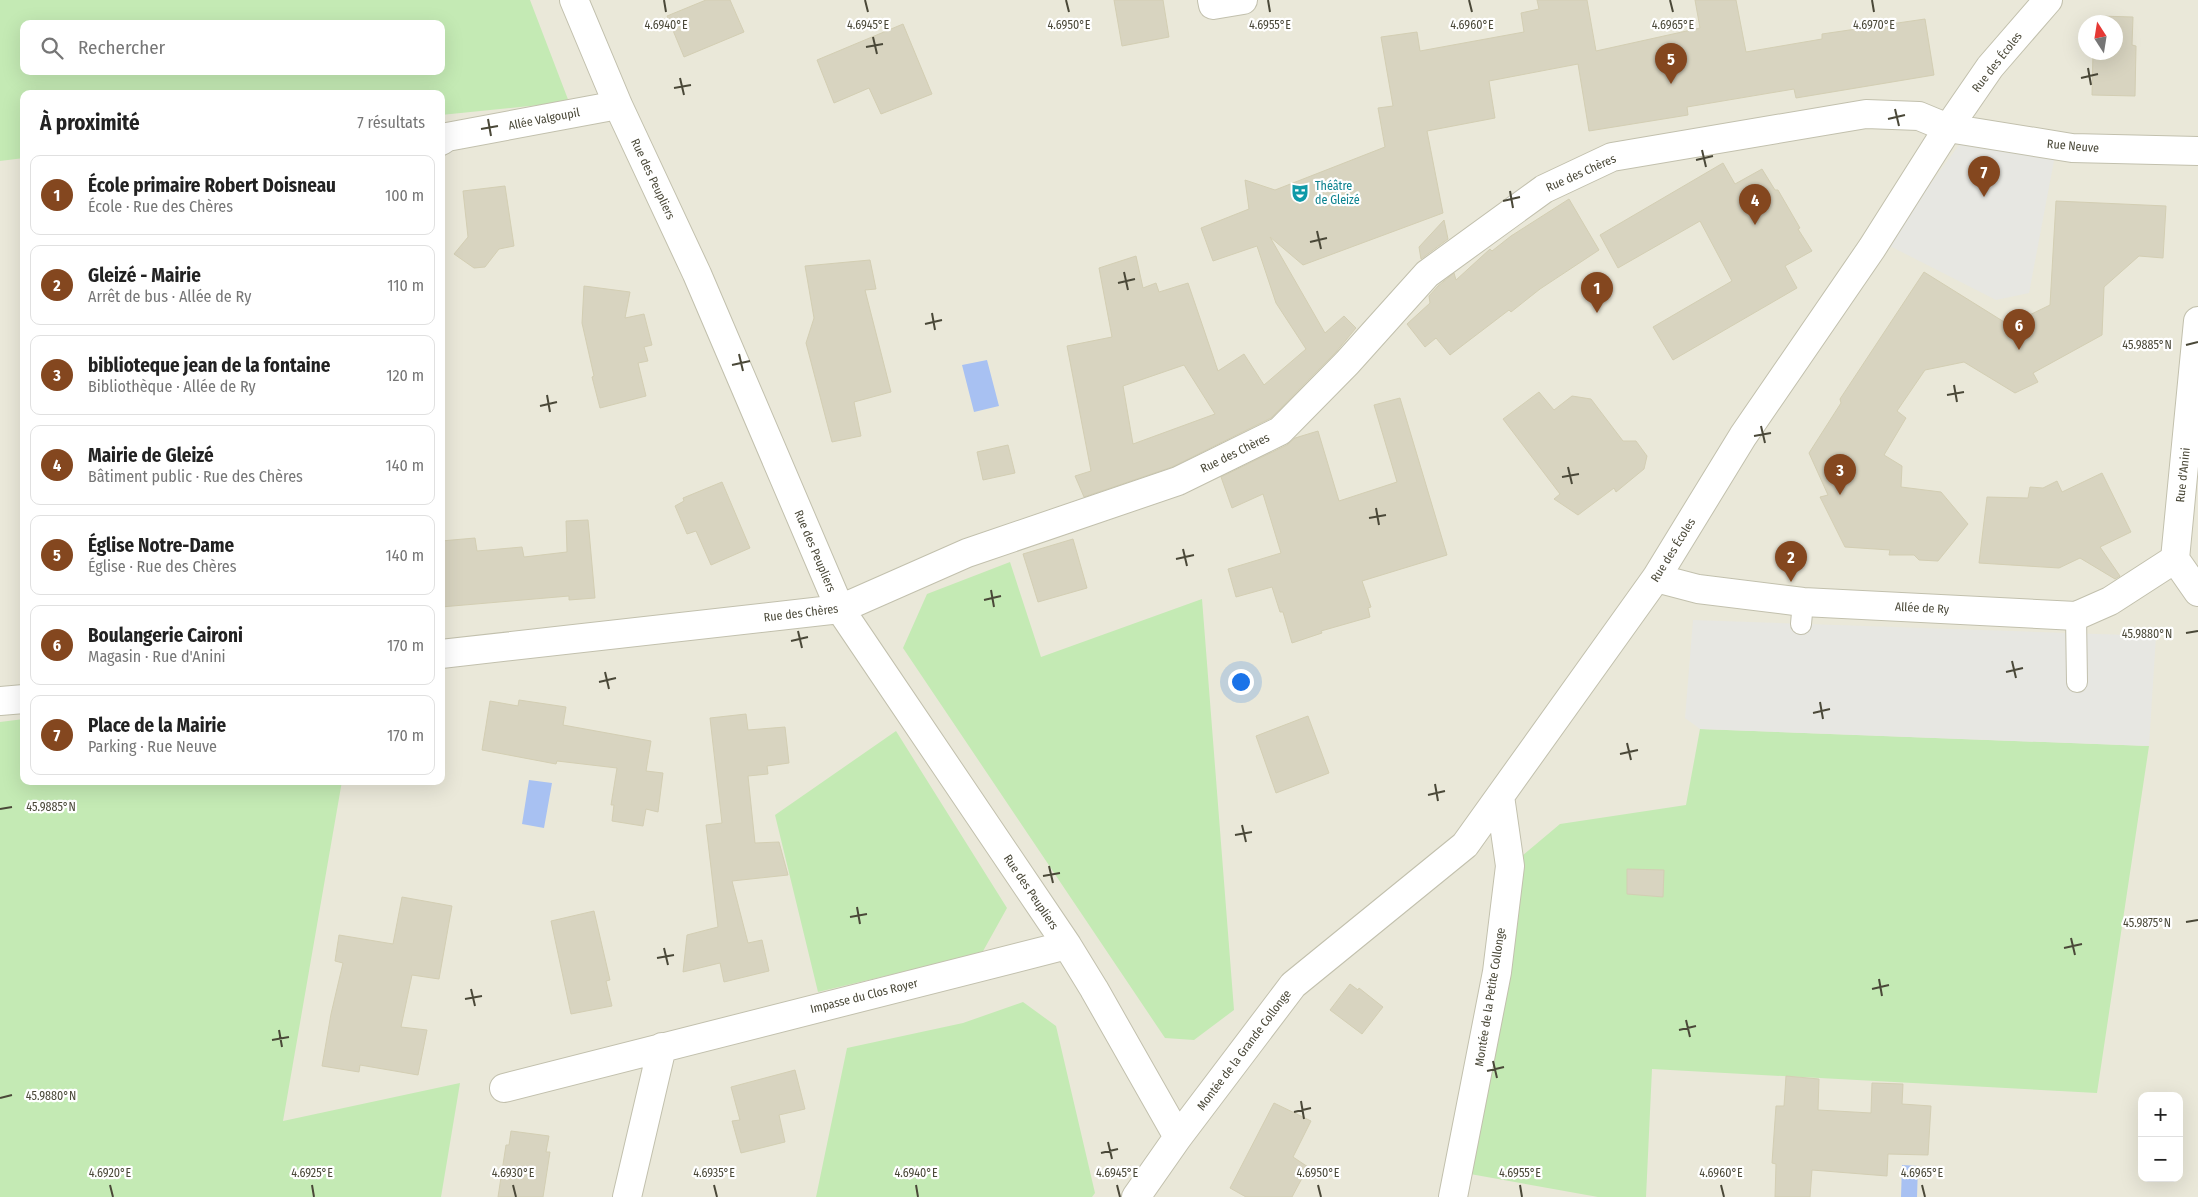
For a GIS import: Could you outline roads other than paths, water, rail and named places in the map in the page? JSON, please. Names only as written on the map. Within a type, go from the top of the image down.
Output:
[{"type":"street","name":"Rue des Peupliers","points":[[574,0],[618,105],[697,274],[840,609],[1067,945],[1178,1137]]},
{"type":"street","points":[[1212,3],[1243,0]]},
{"type":"street","name":"Rue des Écoles","points":[[1465,846],[1656,578],[1744,436],[1872,248],[1948,128],[1990,67],[2048,0]]},
{"type":"street","name":"Allée Valgoupil","points":[[445,138],[618,105]]},
{"type":"street","name":"Rue des Chères","points":[[445,654],[840,609],[967,553],[1178,481],[1280,431],[1347,363],[1427,274],[1544,189],[1612,157],[1866,114],[1919,116],[1948,128]]},
{"type":"street","name":"Rue Neuve","points":[[1948,128],[2072,148],[2198,152]]},
{"type":"street","name":"Rue d'Anini","points":[[2175,559],[2198,321]]},
{"type":"street","points":[[2175,559],[2198,592]]},
{"type":"street","name":"Allée de Ry","points":[[1656,578],[1802,613],[2076,616],[2110,601],[2175,559]]},
{"type":"street","points":[[0,701],[20,700]]},
{"type":"street","name":"Montée de la Petite Collonge","points":[[1459,1196],[1497,972],[1510,866],[1500,796]]},
{"type":"street","name":"Montée de la Grande Collonge","points":[[1136,1197],[1178,1137],[1293,985],[1465,846]]},
{"type":"street","name":"Impasse du Clos Royer","points":[[504,1088],[1067,945]]},
{"type":"street","points":[[627,1197],[662,1047]]},
{"type":"lane","points":[[2076,616],[2077,682]]},
{"type":"water","points":[[987,360],[999,406],[974,412],[962,365]]},
{"type":"water","points":[[529,780],[552,783],[544,828],[522,824]]},
{"type":"water","points":[[1902,1165],[1918,1166],[1917,1197],[1901,1197]]},
{"type":"place","name":"Église Notre-Dame","points":[[1671,84]]},
{"type":"place","name":"Théâtre de Gleizé","points":[[1300,193]]},
{"type":"place","name":"Place de la Mairie","points":[[1984,197]]},
{"type":"place","name":"Mairie de Gleizé","points":[[1755,225]]},
{"type":"place","name":"École primaire Robert Doisneau","points":[[1597,313]]},
{"type":"place","name":"Boulangerie Caironi","points":[[2019,350]]},
{"type":"place","name":"biblioteque jean de la fontaine","points":[[1840,495]]},
{"type":"place","name":"Gleizé - Mairie","points":[[1791,582]]}]
